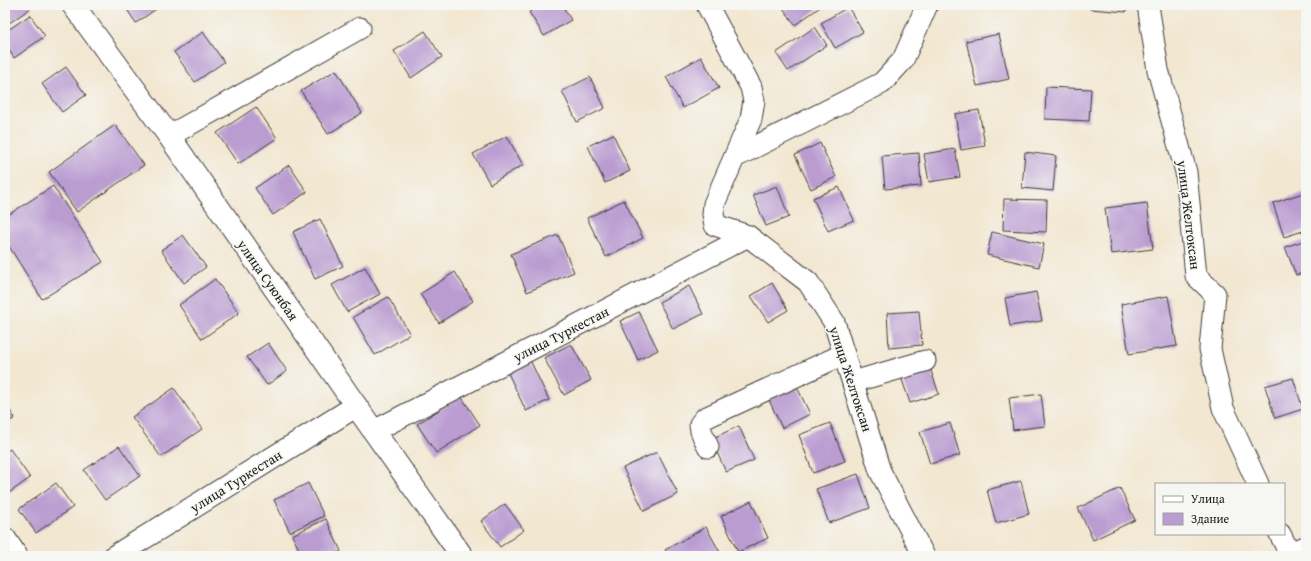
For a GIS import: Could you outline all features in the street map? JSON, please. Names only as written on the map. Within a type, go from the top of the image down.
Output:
[{"type":"main road","name":"улица Суюнбая","points":[[73,5],[169,136],[462,556]]},
{"type":"main road","name":"улица Туркестан","points":[[115,556],[356,406]]},
{"type":"street","name":"улица Желтоксан","points":[[707,5],[751,87],[754,101],[748,127],[714,204],[713,214],[715,225],[748,236],[808,282],[834,322],[880,471],[924,556]]},
{"type":"street","points":[[735,157],[882,83],[903,60],[927,5]]},
{"type":"street","name":"улица Желтоксан","points":[[1148,5],[1158,70],[1186,172],[1196,276],[1215,294],[1210,349],[1223,408],[1258,483]]},
{"type":"street","points":[[169,136],[360,28]]},
{"type":"street","name":"улица Туркестан","points":[[374,431],[748,236]]},
{"type":"street","points":[[708,447],[701,431],[700,424],[705,418],[844,354]]},
{"type":"street","points":[[853,382],[925,361]]},
{"type":"street","points":[[5,538],[17,556]]},
{"type":"building","points":[[5,5],[29,5],[31,8],[5,26]]},
{"type":"building","points":[[124,5],[162,5],[136,23]]},
{"type":"building","points":[[542,5],[562,5],[571,20],[544,36],[529,12]]},
{"type":"building","points":[[781,5],[823,5],[795,25]]},
{"type":"building","points":[[1090,5],[1126,5],[1126,12],[1090,9]]},
{"type":"building","points":[[848,7],[863,32],[835,48],[821,23]]},
{"type":"building","points":[[30,15],[45,36],[14,58],[5,44],[5,32]]},
{"type":"building","points":[[815,27],[827,45],[788,71],[776,53]]},
{"type":"building","points":[[425,31],[442,57],[411,78],[394,51]]},
{"type":"building","points":[[203,32],[224,62],[195,82],[174,52]]},
{"type":"building","points":[[999,34],[1009,79],[977,86],[966,41]]},
{"type":"building","points":[[701,57],[719,88],[683,108],[666,77]]},
{"type":"building","points":[[66,67],[86,95],[62,112],[42,84]]},
{"type":"building","points":[[336,70],[362,113],[328,134],[301,91]]},
{"type":"building","points":[[590,77],[605,108],[577,122],[562,91]]},
{"type":"building","points":[[1046,87],[1091,89],[1089,121],[1045,119]]},
{"type":"building","points":[[256,107],[277,138],[238,164],[217,133]]},
{"type":"building","points":[[979,110],[985,146],[961,150],[955,114]]},
{"type":"building","points":[[115,125],[144,165],[77,212],[49,172]]},
{"type":"building","points":[[613,134],[630,171],[605,183],[588,146]]},
{"type":"building","points":[[507,136],[523,165],[490,184],[473,154]]},
{"type":"building","points":[[820,143],[836,177],[811,189],[795,155]]},
{"type":"building","points":[[955,149],[960,177],[929,182],[924,154]]},
{"type":"building","points":[[1025,152],[1056,156],[1053,191],[1022,188]]},
{"type":"building","points":[[919,153],[921,186],[885,189],[882,156]]},
{"type":"building","points":[[289,165],[307,192],[273,215],[255,188]]},
{"type":"building","points":[[53,186],[103,262],[42,299],[5,240],[5,217]]},
{"type":"building","points":[[777,186],[789,217],[766,226],[753,195]]},
{"type":"building","points":[[839,187],[854,220],[828,231],[813,198]]},
{"type":"building","points":[[1306,192],[1306,230],[1284,237],[1273,203]]},
{"type":"building","points":[[1004,199],[1047,200],[1046,232],[1003,230]]},
{"type":"building","points":[[624,200],[643,238],[606,257],[587,218]]},
{"type":"building","points":[[1147,203],[1153,249],[1111,254],[1105,208]]},
{"type":"building","points":[[320,219],[343,266],[315,279],[293,232]]},
{"type":"building","points":[[992,232],[1044,244],[1039,267],[987,255]]},
{"type":"building","points":[[183,235],[206,267],[184,283],[161,250]]},
{"type":"building","points":[[558,235],[574,272],[527,292],[511,254]]},
{"type":"building","points":[[1306,240],[1306,272],[1296,275],[1285,247]]},
{"type":"building","points":[[365,267],[380,294],[347,312],[332,285]]},
{"type":"building","points":[[455,272],[473,301],[439,323],[420,294]]},
{"type":"building","points":[[215,279],[239,313],[202,339],[179,305]]},
{"type":"building","points":[[772,283],[788,310],[768,322],[751,296]]},
{"type":"building","points":[[689,286],[703,314],[673,329],[659,302]]},
{"type":"building","points":[[1036,292],[1042,321],[1010,326],[1005,298]]},
{"type":"building","points":[[1168,296],[1177,346],[1129,354],[1121,304]]},
{"type":"building","points":[[388,297],[410,334],[375,355],[353,317]]},
{"type":"building","points":[[919,311],[922,345],[889,348],[887,313]]},
{"type":"building","points":[[639,312],[658,350],[638,360],[620,321]]},
{"type":"building","points":[[268,343],[287,371],[267,385],[247,357]]},
{"type":"building","points":[[571,344],[591,380],[564,395],[544,358]]},
{"type":"building","points":[[530,360],[549,400],[526,411],[507,371]]},
{"type":"building","points":[[929,365],[939,394],[910,403],[900,374]]},
{"type":"building","points":[[1293,378],[1303,409],[1275,418],[1265,386]]},
{"type":"building","points":[[797,387],[810,414],[782,428],[769,400]]},
{"type":"building","points":[[174,388],[202,429],[161,457],[132,417]]},
{"type":"building","points":[[1041,394],[1045,426],[1013,430],[1009,398]]},
{"type":"building","points":[[461,396],[480,425],[436,453],[417,424]]},
{"type":"building","points":[[5,404],[15,418],[5,424]]},
{"type":"building","points":[[830,423],[845,461],[813,473],[799,435]]},
{"type":"building","points":[[950,423],[960,455],[930,464],[920,432]]},
{"type":"building","points":[[739,426],[754,460],[726,472],[711,439]]},
{"type":"building","points":[[119,446],[140,476],[105,500],[84,470]]},
{"type":"building","points":[[10,449],[30,478],[6,495],[5,453]]},
{"type":"building","points":[[657,452],[678,494],[644,511],[623,468]]},
{"type":"building","points":[[858,474],[870,508],[829,523],[816,489]]},
{"type":"building","points":[[1021,481],[1029,514],[996,523],[987,490]]},
{"type":"building","points":[[56,483],[73,507],[36,533],[19,509]]},
{"type":"building","points":[[308,483],[324,516],[290,532],[274,500]]},
{"type":"building","points":[[1120,488],[1135,520],[1093,540],[1078,508]]},
{"type":"building","points":[[751,501],[768,538],[738,552],[721,516]]},
{"type":"building","points":[[505,504],[524,530],[500,547],[481,521]]},
{"type":"building","points":[[326,519],[341,551],[332,556],[302,556],[292,535]]},
{"type":"building","points":[[706,527],[722,556],[668,556],[665,550]]}]
